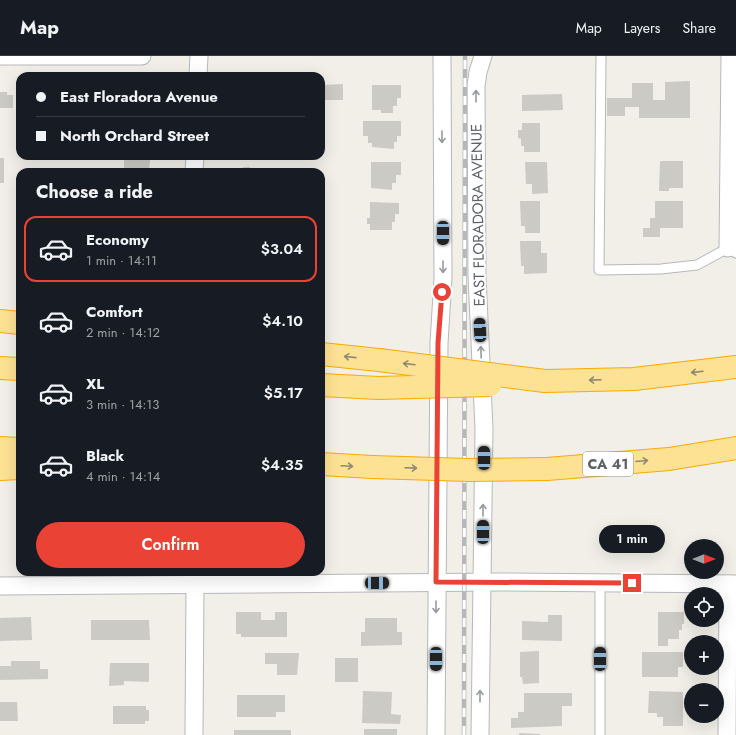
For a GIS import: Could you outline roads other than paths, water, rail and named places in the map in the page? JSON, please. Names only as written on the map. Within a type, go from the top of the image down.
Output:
[{"type":"highway","points":[[0,321],[16,323]]},
{"type":"highway","points":[[325,354],[545,382]]},
{"type":"highway","points":[[325,385],[378,388],[634,379],[736,367]]},
{"type":"highway","points":[[0,368],[16,369]]},
{"type":"highway","points":[[0,448],[16,449]]},
{"type":"highway","name":"CA 41","points":[[325,464],[468,470],[547,468],[669,459],[736,448]]},
{"type":"highway","points":[[669,459],[736,457]]},
{"type":"highway","points":[[0,468],[16,467]]},
{"type":"street","points":[[0,56],[142,56]]},
{"type":"street","points":[[198,72],[199,56]]},
{"type":"street","points":[[436,735],[438,343],[443,278],[442,56]]},
{"type":"street","name":"EAST FLORADORA AVENUE","points":[[480,735],[484,429],[477,276],[476,86],[478,72],[483,56]]},
{"type":"street","points":[[730,56],[732,250]]},
{"type":"street","points":[[0,586],[436,582],[732,584],[727,735]]},
{"type":"street","points":[[194,585],[194,735]]},
{"type":"lane","points":[[601,56],[599,270],[661,269],[697,265],[732,250]]},
{"type":"lane","points":[[600,583],[600,735]]},
{"type":"railway","points":[[464,735],[465,56]]}]
